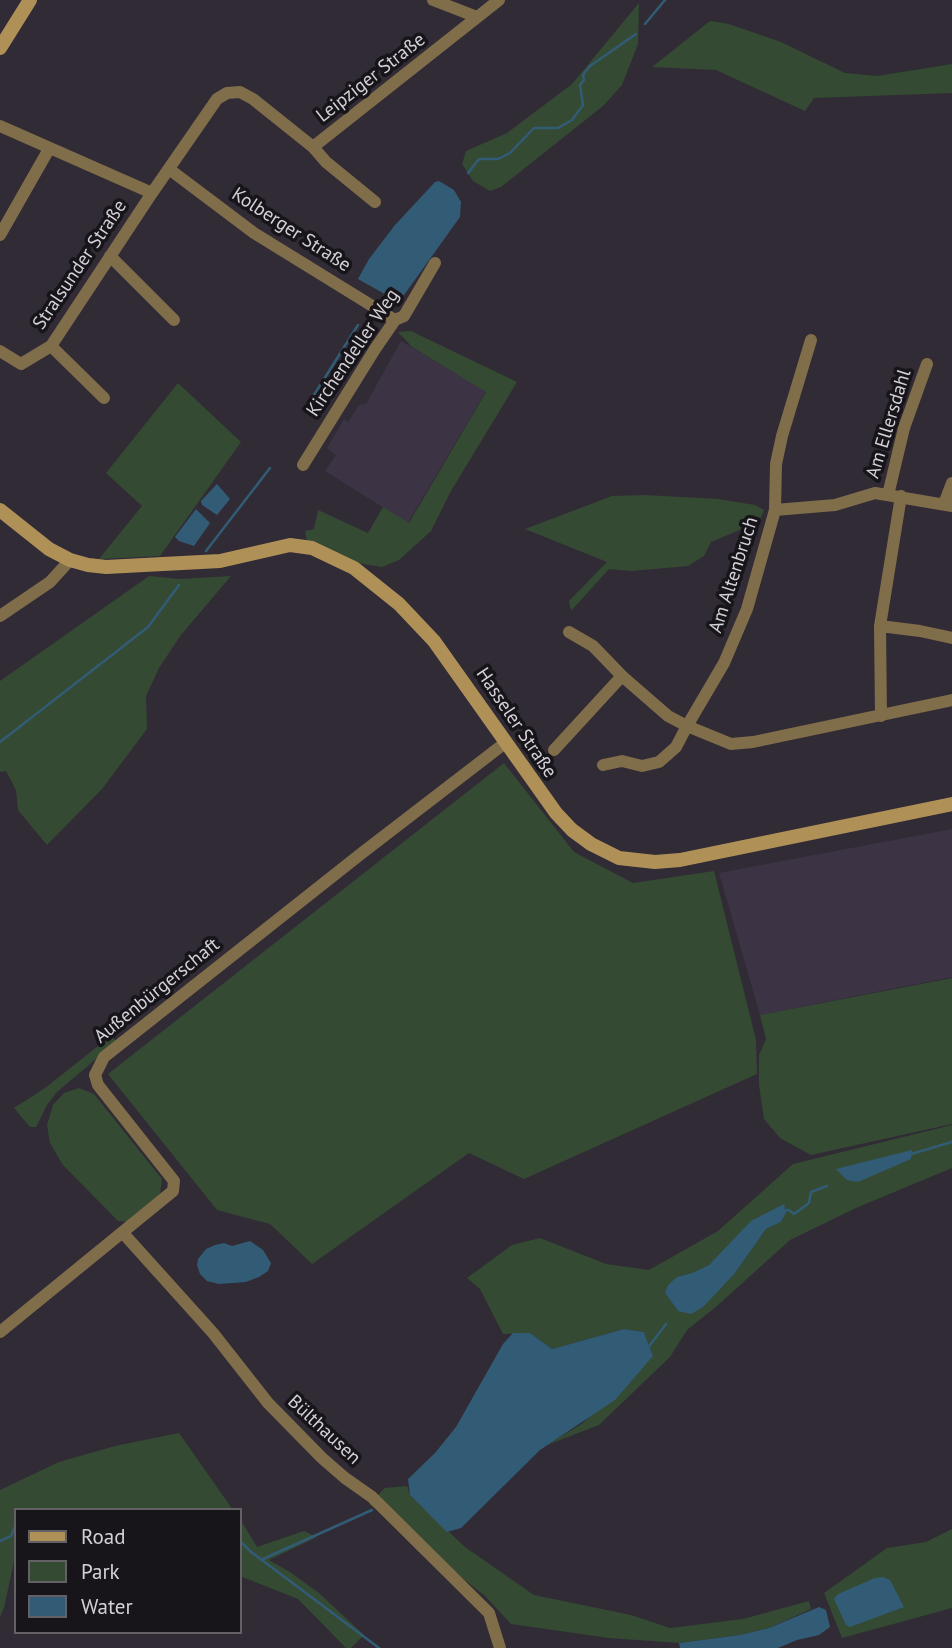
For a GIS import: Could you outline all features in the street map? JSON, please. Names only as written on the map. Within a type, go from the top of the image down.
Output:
[{"type":"main road","points":[[1,45],[30,0]]},
{"type":"main road","points":[[0,510],[49,549],[70,560]]},
{"type":"main road","name":"Hasseler Straße","points":[[70,560],[106,567],[220,561],[290,545],[312,548],[335,557],[369,578],[399,604],[434,641],[461,675],[541,794],[572,830],[609,854],[635,861],[680,860],[952,804]]},
{"type":"street","points":[[433,0],[477,18]]},
{"type":"street","name":"Leipziger Straße","points":[[152,193],[217,99],[227,93],[240,92],[253,99],[313,147],[499,0]]},
{"type":"street","points":[[0,127],[152,193]]},
{"type":"street","points":[[313,147],[326,162],[375,202]]},
{"type":"street","points":[[0,235],[49,149]]},
{"type":"street","name":"Kolberger Straße","points":[[169,170],[254,233],[395,320]]},
{"type":"street","name":"Stralsunder Straße","points":[[0,351],[21,364],[51,346],[152,193]]},
{"type":"street","points":[[110,256],[174,320]]},
{"type":"street","name":"Kirchendeller Weg","points":[[303,465],[395,320],[404,316],[435,263]]},
{"type":"street","name":"Am Altenbruch","points":[[603,765],[622,761],[642,766],[659,762],[676,747],[724,663],[747,609],[775,510],[776,464],[811,340]]},
{"type":"street","points":[[51,346],[104,398]]},
{"type":"street","name":"Am Ellersdahl","points":[[895,496],[904,428],[927,365]]},
{"type":"street","points":[[775,510],[835,505],[875,494],[948,505],[952,483]]},
{"type":"street","points":[[881,716],[880,626],[895,496]]},
{"type":"street","points":[[0,616],[50,582],[70,560]]},
{"type":"street","points":[[880,626],[952,638]]},
{"type":"street","points":[[569,632],[593,646],[622,676],[668,716],[732,744],[753,742],[952,700]]},
{"type":"street","points":[[554,750],[622,676]]},
{"type":"street","name":"Außenbürgerschaft","points":[[0,1332],[169,1196],[174,1185],[174,1181],[98,1084],[95,1075],[104,1057],[505,743]]},
{"type":"street","name":"Bülthausen","points":[[123,1233],[206,1325],[268,1403],[322,1458],[372,1496],[489,1613],[500,1648]]},
{"type":"shaded area","points":[[401,341],[486,391],[408,523],[325,471],[336,455],[327,448],[344,419],[348,422],[359,405],[366,404]]},
{"type":"shaded area","points":[[952,829],[952,977],[760,1015],[719,873]]},
{"type":"green space","points":[[639,3],[638,44],[622,85],[603,106],[501,187],[490,191],[473,181],[462,164],[466,151],[507,133],[572,84]]},
{"type":"green space","points":[[710,21],[729,24],[781,42],[845,73],[877,76],[952,64],[952,93],[814,98],[805,111],[716,70],[652,67]]},
{"type":"green space","points":[[411,331],[517,382],[451,491],[431,531],[399,560],[382,567],[357,563],[307,542],[305,531],[314,529],[318,510],[368,533],[383,507],[409,523],[486,392],[412,347],[398,332]]},
{"type":"green space","points":[[178,383],[241,442],[160,556],[99,559],[142,506],[106,473]]},
{"type":"green space","points":[[612,496],[718,499],[755,505],[764,510],[759,522],[711,542],[704,556],[688,566],[631,571],[609,569],[571,611],[569,601],[607,562],[525,529]]},
{"type":"green space","points":[[149,576],[180,579],[231,576],[181,635],[159,668],[146,696],[147,729],[102,789],[47,845],[18,810],[16,790],[6,771],[0,772],[0,681]]},
{"type":"green space","points":[[504,763],[574,852],[633,883],[714,871],[756,1040],[757,1074],[524,1179],[469,1153],[312,1264],[270,1224],[217,1210],[108,1074]]},
{"type":"green space","points":[[952,978],[952,1124],[811,1155],[780,1138],[764,1119],[759,1085],[759,1055],[766,1039],[760,1015]]},
{"type":"green space","points":[[112,1035],[116,1042],[57,1092],[36,1127],[30,1127],[14,1108],[45,1088]]},
{"type":"green space","points":[[79,1088],[94,1094],[162,1179],[160,1194],[129,1222],[118,1221],[63,1165],[50,1143],[47,1125],[53,1105],[64,1093]]},
{"type":"green space","points":[[952,1125],[952,1168],[856,1208],[790,1240],[687,1330],[670,1357],[599,1425],[547,1445],[583,1423],[653,1356],[644,1332],[624,1329],[552,1349],[530,1333],[503,1334],[480,1289],[467,1278],[512,1245],[540,1238],[606,1264],[649,1270],[718,1231],[793,1164]],"holes":[[[786,1213],[781,1222],[766,1229],[735,1273],[678,1311],[665,1293],[677,1277],[709,1265],[727,1249]]]},
{"type":"green space","points":[[179,1433],[232,1508],[14,1508],[14,1561],[0,1617],[0,1490],[59,1462],[115,1446]]},
{"type":"green space","points":[[407,1486],[410,1495],[465,1547],[534,1595],[631,1615],[670,1628],[743,1619],[809,1601],[811,1609],[769,1628],[740,1635],[679,1643],[609,1638],[511,1624],[485,1596],[369,1504],[385,1488]]},
{"type":"green space","points":[[242,1522],[257,1547],[304,1531],[317,1537],[269,1560],[319,1593],[364,1635],[351,1648],[346,1648],[298,1599],[242,1577]]},
{"type":"green space","points":[[952,1529],[952,1608],[842,1638],[824,1593],[887,1548],[926,1542]]},
{"type":"water","points":[[439,181],[454,190],[461,202],[460,217],[399,302],[358,279],[369,259],[395,225],[435,182]]},
{"type":"water","points":[[217,484],[230,499],[217,515],[202,505],[201,501]]},
{"type":"water","points":[[196,509],[210,523],[194,546],[175,537]]},
{"type":"water","points":[[912,1150],[911,1159],[858,1182],[847,1180],[836,1169]]},
{"type":"water","points":[[784,1204],[786,1213],[781,1222],[766,1229],[735,1273],[703,1307],[691,1314],[678,1311],[665,1293],[668,1285],[677,1277],[709,1265],[751,1221]]},
{"type":"water","points":[[250,1241],[263,1250],[271,1263],[268,1271],[259,1277],[246,1282],[219,1284],[207,1281],[200,1274],[198,1259],[206,1249],[224,1243],[232,1246]]},
{"type":"water","points":[[624,1329],[644,1332],[653,1356],[615,1400],[540,1450],[461,1528],[447,1532],[410,1495],[408,1479],[435,1453],[456,1427],[503,1344],[513,1333],[530,1333],[552,1349]]},
{"type":"water","points":[[883,1577],[890,1580],[904,1607],[850,1627],[846,1625],[834,1599],[838,1594]]},
{"type":"water","points":[[819,1607],[826,1610],[830,1627],[819,1635],[778,1648],[680,1648],[679,1643],[740,1635],[769,1628]]},
{"type":"waterway","points":[[645,24],[665,0]]},
{"type":"waterway","points":[[468,173],[479,159],[498,159],[510,153],[534,128],[558,128],[572,120],[583,105],[580,85],[584,80],[583,75],[590,66],[636,34]]},
{"type":"waterway","points":[[314,395],[358,325]]},
{"type":"waterway","points":[[206,551],[270,468]]},
{"type":"waterway","points":[[0,742],[148,627],[179,585]]},
{"type":"waterway","points":[[908,1155],[952,1142]]},
{"type":"waterway","points":[[783,1211],[789,1210],[794,1214],[809,1203],[811,1192],[827,1186]]},
{"type":"waterway","points":[[647,1349],[666,1324]]},
{"type":"waterway","points":[[263,1559],[372,1510]]},
{"type":"waterway","points":[[0,1541],[11,1536],[14,1529]]},
{"type":"waterway","points":[[242,1543],[379,1648]]}]
